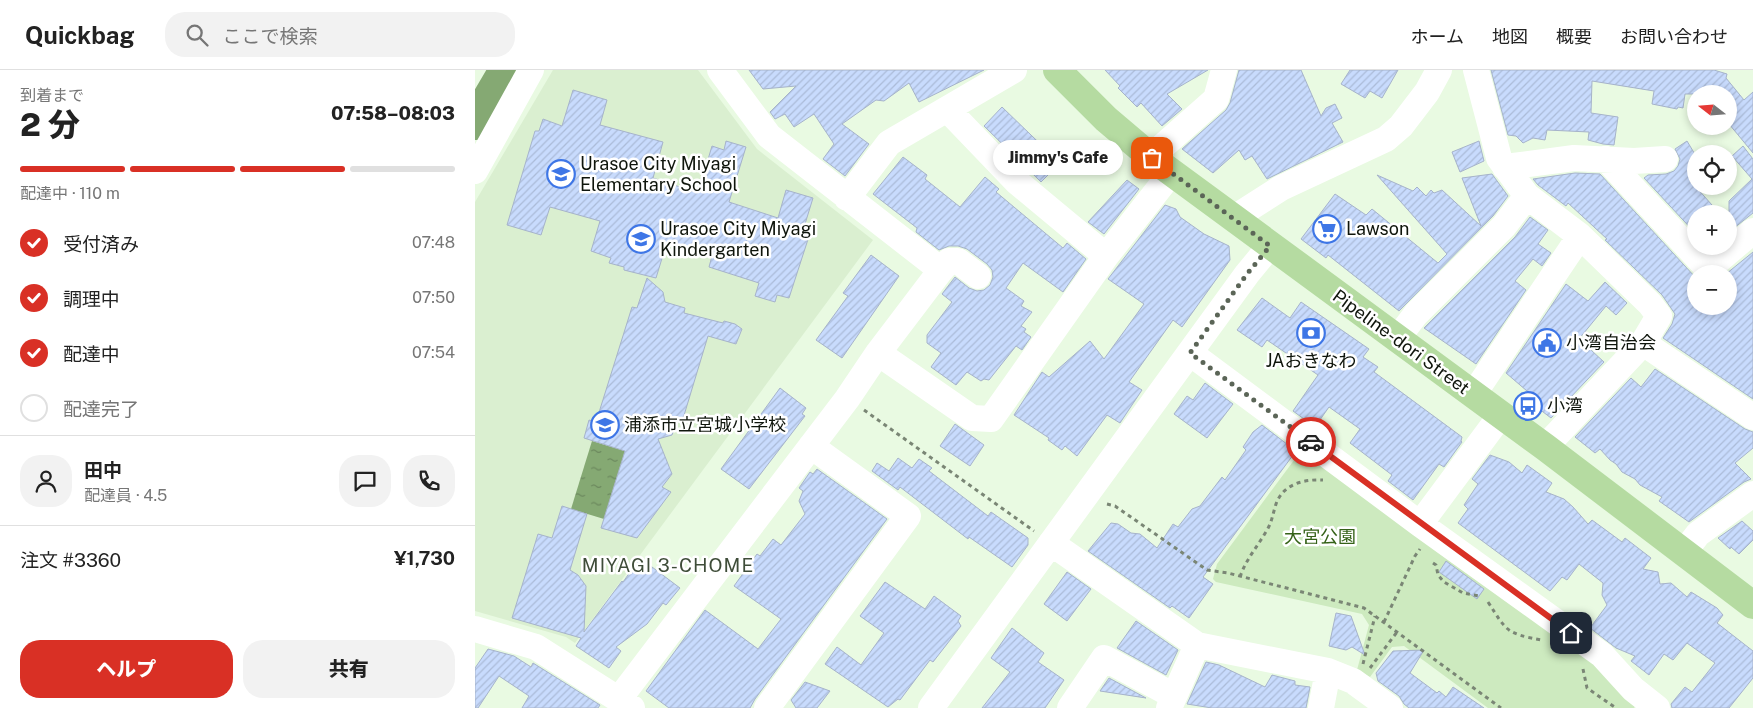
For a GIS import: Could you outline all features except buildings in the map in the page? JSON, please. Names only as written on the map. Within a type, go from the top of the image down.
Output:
[{"type":"main road","name":"Pipeline-dori Street","points":[[1057,70],[1106,120],[1162,165],[1397,340],[1545,447],[1753,605]]},
{"type":"street","points":[[475,171],[531,70]]},
{"type":"street","points":[[847,198],[889,143],[1014,70]]},
{"type":"street","points":[[878,354],[972,418],[991,419],[1106,256],[1162,165],[1163,146],[1216,99],[1224,70]]},
{"type":"street","points":[[1234,218],[1281,188],[1386,139],[1401,126],[1427,92],[1439,70]]},
{"type":"street","points":[[1477,70],[1499,158],[1505,167],[1527,196],[1579,236],[1650,304],[1659,316],[1643,344],[1545,447]]},
{"type":"street","points":[[726,72],[769,136],[941,270]]},
{"type":"street","points":[[947,109],[1017,182],[1106,256]]},
{"type":"street","points":[[1505,167],[1574,158],[1634,161],[1665,159]]},
{"type":"street","points":[[1606,160],[1708,269],[1753,231]]},
{"type":"street","points":[[1397,340],[1416,314],[1504,226],[1527,196]]},
{"type":"street","points":[[1473,394],[1579,236]]},
{"type":"street","points":[[931,708],[1247,274],[1270,246]]},
{"type":"street","points":[[475,629],[536,647],[626,704],[811,446],[941,270],[949,261],[958,261],[978,276]]},
{"type":"street","points":[[1643,344],[1753,417]]},
{"type":"street","points":[[1190,353],[1424,541],[1602,655],[1633,689],[1657,708]]},
{"type":"street","points":[[1424,541],[1501,415]]},
{"type":"street","points":[[767,708],[908,516],[811,446]]},
{"type":"street","points":[[1684,552],[1698,534],[1753,494]]},
{"type":"street","points":[[1051,543],[1197,645],[1329,671],[1353,681],[1390,708]]},
{"type":"street","points":[[1070,708],[1104,658],[1171,702],[1197,645]]},
{"type":"street","points":[[1321,708],[1329,671]]},
{"type":"path","points":[[847,399],[1051,543]]},
{"type":"path","points":[[1240,576],[1245,563],[1269,527],[1276,502],[1285,490],[1300,481],[1313,479],[1330,482]]},
{"type":"path","points":[[1106,504],[1115,506],[1207,570],[1240,576],[1364,608],[1501,708]]},
{"type":"path","points":[[1384,622],[1424,541]]},
{"type":"path","points":[[1430,561],[1436,566],[1438,575],[1444,582],[1463,593],[1478,595],[1488,602],[1505,628],[1513,633],[1547,641]]},
{"type":"path","points":[[1375,616],[1363,664],[1366,667],[1370,668],[1397,632]]},
{"type":"path","points":[[1580,663],[1583,668],[1587,688],[1615,708]]},
{"type":"shaded area","name":"浦添市立宮城小学校","points":[[553,70],[698,70],[757,149],[873,240],[575,643],[566,637],[475,611],[475,202]]},
{"type":"green space","name":"大宮公園","points":[[1306,444],[1612,672],[1637,703],[1634,708],[1488,708],[1404,646],[1392,647],[1370,677],[1357,670],[1369,625],[1362,614],[1216,582],[1213,579],[1217,564]]},
{"type":"water","points":[[592,441],[625,451],[604,519],[571,509]]},
{"type":"waterway","points":[[475,123],[506,70]]},
{"type":"way so far","points":[[1152,158],[1270,246],[1247,274],[1190,353],[1311,442]]},
{"type":"place","name":"Jimmy's Cafe","points":[[1152,158]]},
{"type":"place","name":"Urasoe City Miyagi Elementary School","points":[[561,174]]},
{"type":"place","name":"Lawson","points":[[1327,229]]},
{"type":"place","name":"Urasoe City Miyagi Kindergarten","points":[[641,239]]},
{"type":"place","name":"JAおきなわ","points":[[1311,333]]},
{"type":"place","name":"小湾自治会","points":[[1547,343]]},
{"type":"place","name":"小湾","points":[[1528,406]]},
{"type":"place","name":"浦添市立宮城小学校","points":[[605,425]]},
{"type":"district","name":"MIYAGI 3-CHOME","points":[[668,565]]},
{"type":"route","points":[[1311,442],[1420,524],[1571,633]]}]
